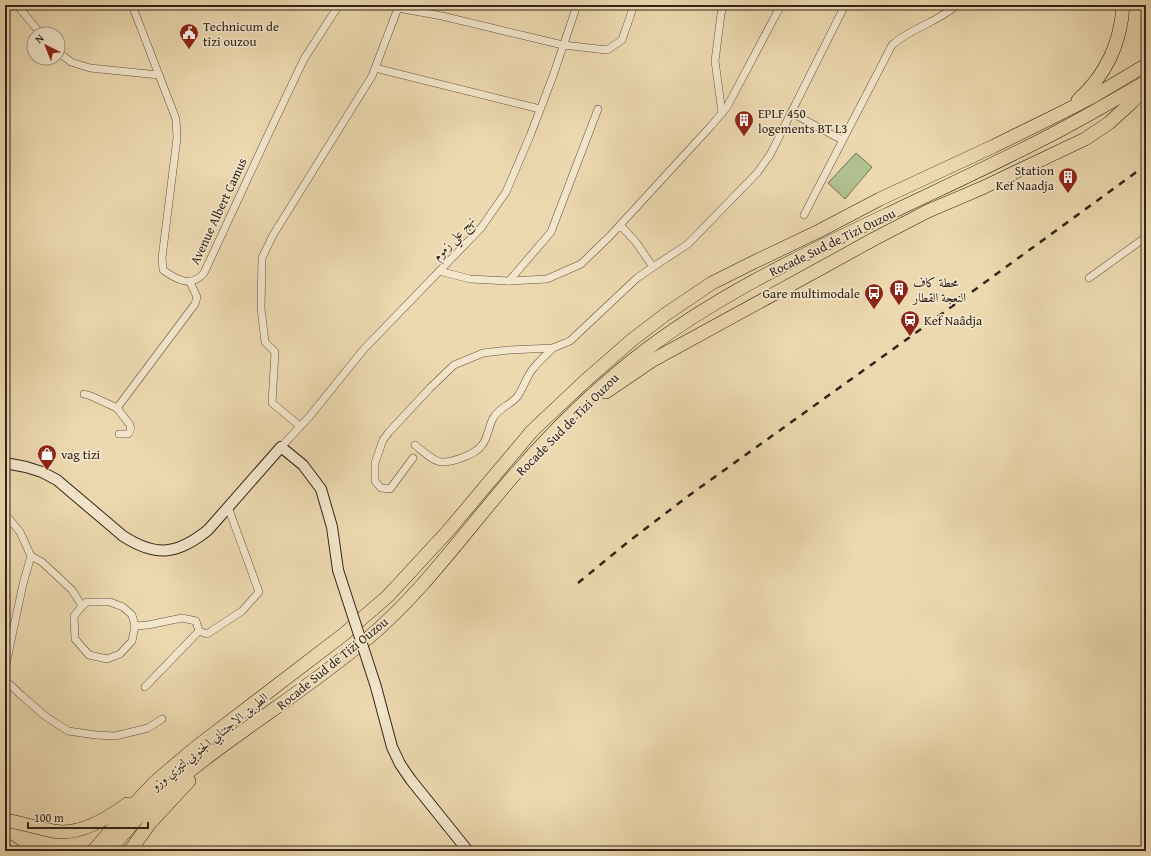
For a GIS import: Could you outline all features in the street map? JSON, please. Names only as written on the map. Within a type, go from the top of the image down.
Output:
[{"type":"highway","points":[[1063,112],[1087,92],[1099,78],[1114,52],[1123,5]]},
{"type":"highway","name":"Rocade Sud de Tizi Ouzou","points":[[277,686],[344,634],[388,596],[448,531],[532,431],[585,381],[632,340],[666,314],[712,284],[752,263],[819,231],[880,199],[1063,112],[1094,96],[1146,65]]},
{"type":"highway","name":"Rocade Sud de Tizi Ouzou","points":[[109,851],[150,805],[182,777],[368,638],[412,595],[452,551],[515,475],[565,422],[604,384],[677,327],[750,282],[1039,142],[1146,82]]},
{"type":"highway","points":[[565,422],[653,360],[874,238],[928,211],[982,188],[1085,139],[1109,122],[1132,102],[1146,87]]},
{"type":"highway","name":"الطريق الاجتنابي الجنوبي لتيزي وزو","points":[[93,851],[155,782],[196,748],[277,686]]},
{"type":"highway","points":[[130,851],[150,823],[220,748]]},
{"type":"highway","points":[[5,820],[55,832],[82,829],[96,824],[115,813],[155,782]]},
{"type":"highway","points":[[5,844],[15,851]]},
{"type":"main road","points":[[5,463],[42,472],[57,480],[123,536],[135,544],[151,550],[166,551],[180,548],[194,541],[208,530],[280,447],[303,465],[321,489],[332,527],[338,570],[376,687],[392,747],[400,764],[411,780],[468,851]]},
{"type":"street","points":[[18,5],[35,26]]},
{"type":"street","name":"Avenue Albert Camus","points":[[132,5],[176,119],[177,138],[162,258],[163,270],[171,276],[190,282],[199,279],[204,273],[304,59],[335,10],[340,5]]},
{"type":"street","points":[[388,5],[442,16],[563,45],[607,50],[622,40],[634,5]]},
{"type":"street","name":"نهج علي زموم","points":[[280,447],[310,417],[364,349],[481,228],[506,192],[540,109],[577,5]]},
{"type":"street","points":[[722,113],[715,61],[721,14],[724,5]]},
{"type":"street","points":[[439,271],[470,280],[509,281],[547,279],[581,264],[610,236],[722,113],[781,5]]},
{"type":"street","points":[[413,458],[390,489],[380,488],[375,480],[375,462],[383,440],[430,388],[454,365],[483,353],[553,348],[570,341],[637,278],[688,244],[757,173],[770,154],[792,113],[846,5]]},
{"type":"street","points":[[804,215],[892,45],[901,37],[942,16],[958,5]]},
{"type":"street","points":[[300,426],[272,404],[275,352],[265,342],[261,308],[262,258],[273,235],[372,76],[398,8]]},
{"type":"street","points":[[66,58],[71,62],[90,68],[159,75]]},
{"type":"street","points":[[375,68],[540,109]]},
{"type":"street","points":[[509,281],[551,232],[598,109]]},
{"type":"street","points":[[792,113],[842,140]]},
{"type":"street","points":[[620,224],[635,241],[653,267]]},
{"type":"street","points":[[1089,278],[1146,237]]},
{"type":"street","points":[[117,408],[196,304],[197,297],[190,282]]},
{"type":"street","points":[[415,445],[433,459],[441,462],[454,461],[471,454],[483,445],[494,416],[517,397],[531,370],[553,348]]},
{"type":"street","points":[[84,394],[117,408],[131,428],[128,434],[119,434]]},
{"type":"street","points":[[199,631],[207,634],[242,611],[259,592],[228,507]]},
{"type":"street","points":[[5,514],[20,532],[32,556],[42,562],[72,590],[82,606]]},
{"type":"street","points":[[5,669],[23,584],[32,556]]},
{"type":"street","points":[[87,602],[110,602],[123,608],[132,615],[135,626],[132,641],[120,654],[107,659],[89,655],[75,640],[74,616],[82,606],[87,602]]},
{"type":"street","points":[[135,626],[182,618],[196,621],[199,631]]},
{"type":"street","points":[[145,687],[199,631]]},
{"type":"street","points":[[5,680],[45,716],[68,731],[115,736],[148,728],[162,719]]},
{"type":"green space","points":[[856,153],[872,167],[845,199],[828,183]]},
{"type":"railway","points":[[578,583],[628,542],[691,494],[1146,165]]},
{"type":"place","name":"Technicum de tizi ouzou","points":[[189,50]]},
{"type":"place","name":"EPLF 450 logements BT L3","points":[[744,137]]},
{"type":"place","name":"Station Kef Naadja","points":[[1068,194]]},
{"type":"place","name":"محطة كاف النعجة القطار","points":[[899,306]]},
{"type":"place","name":"Gare multimodale","points":[[874,310]]},
{"type":"place","name":"Kef Naâdja","points":[[910,337]]},
{"type":"place","name":"vag tizi","points":[[47,471]]}]
